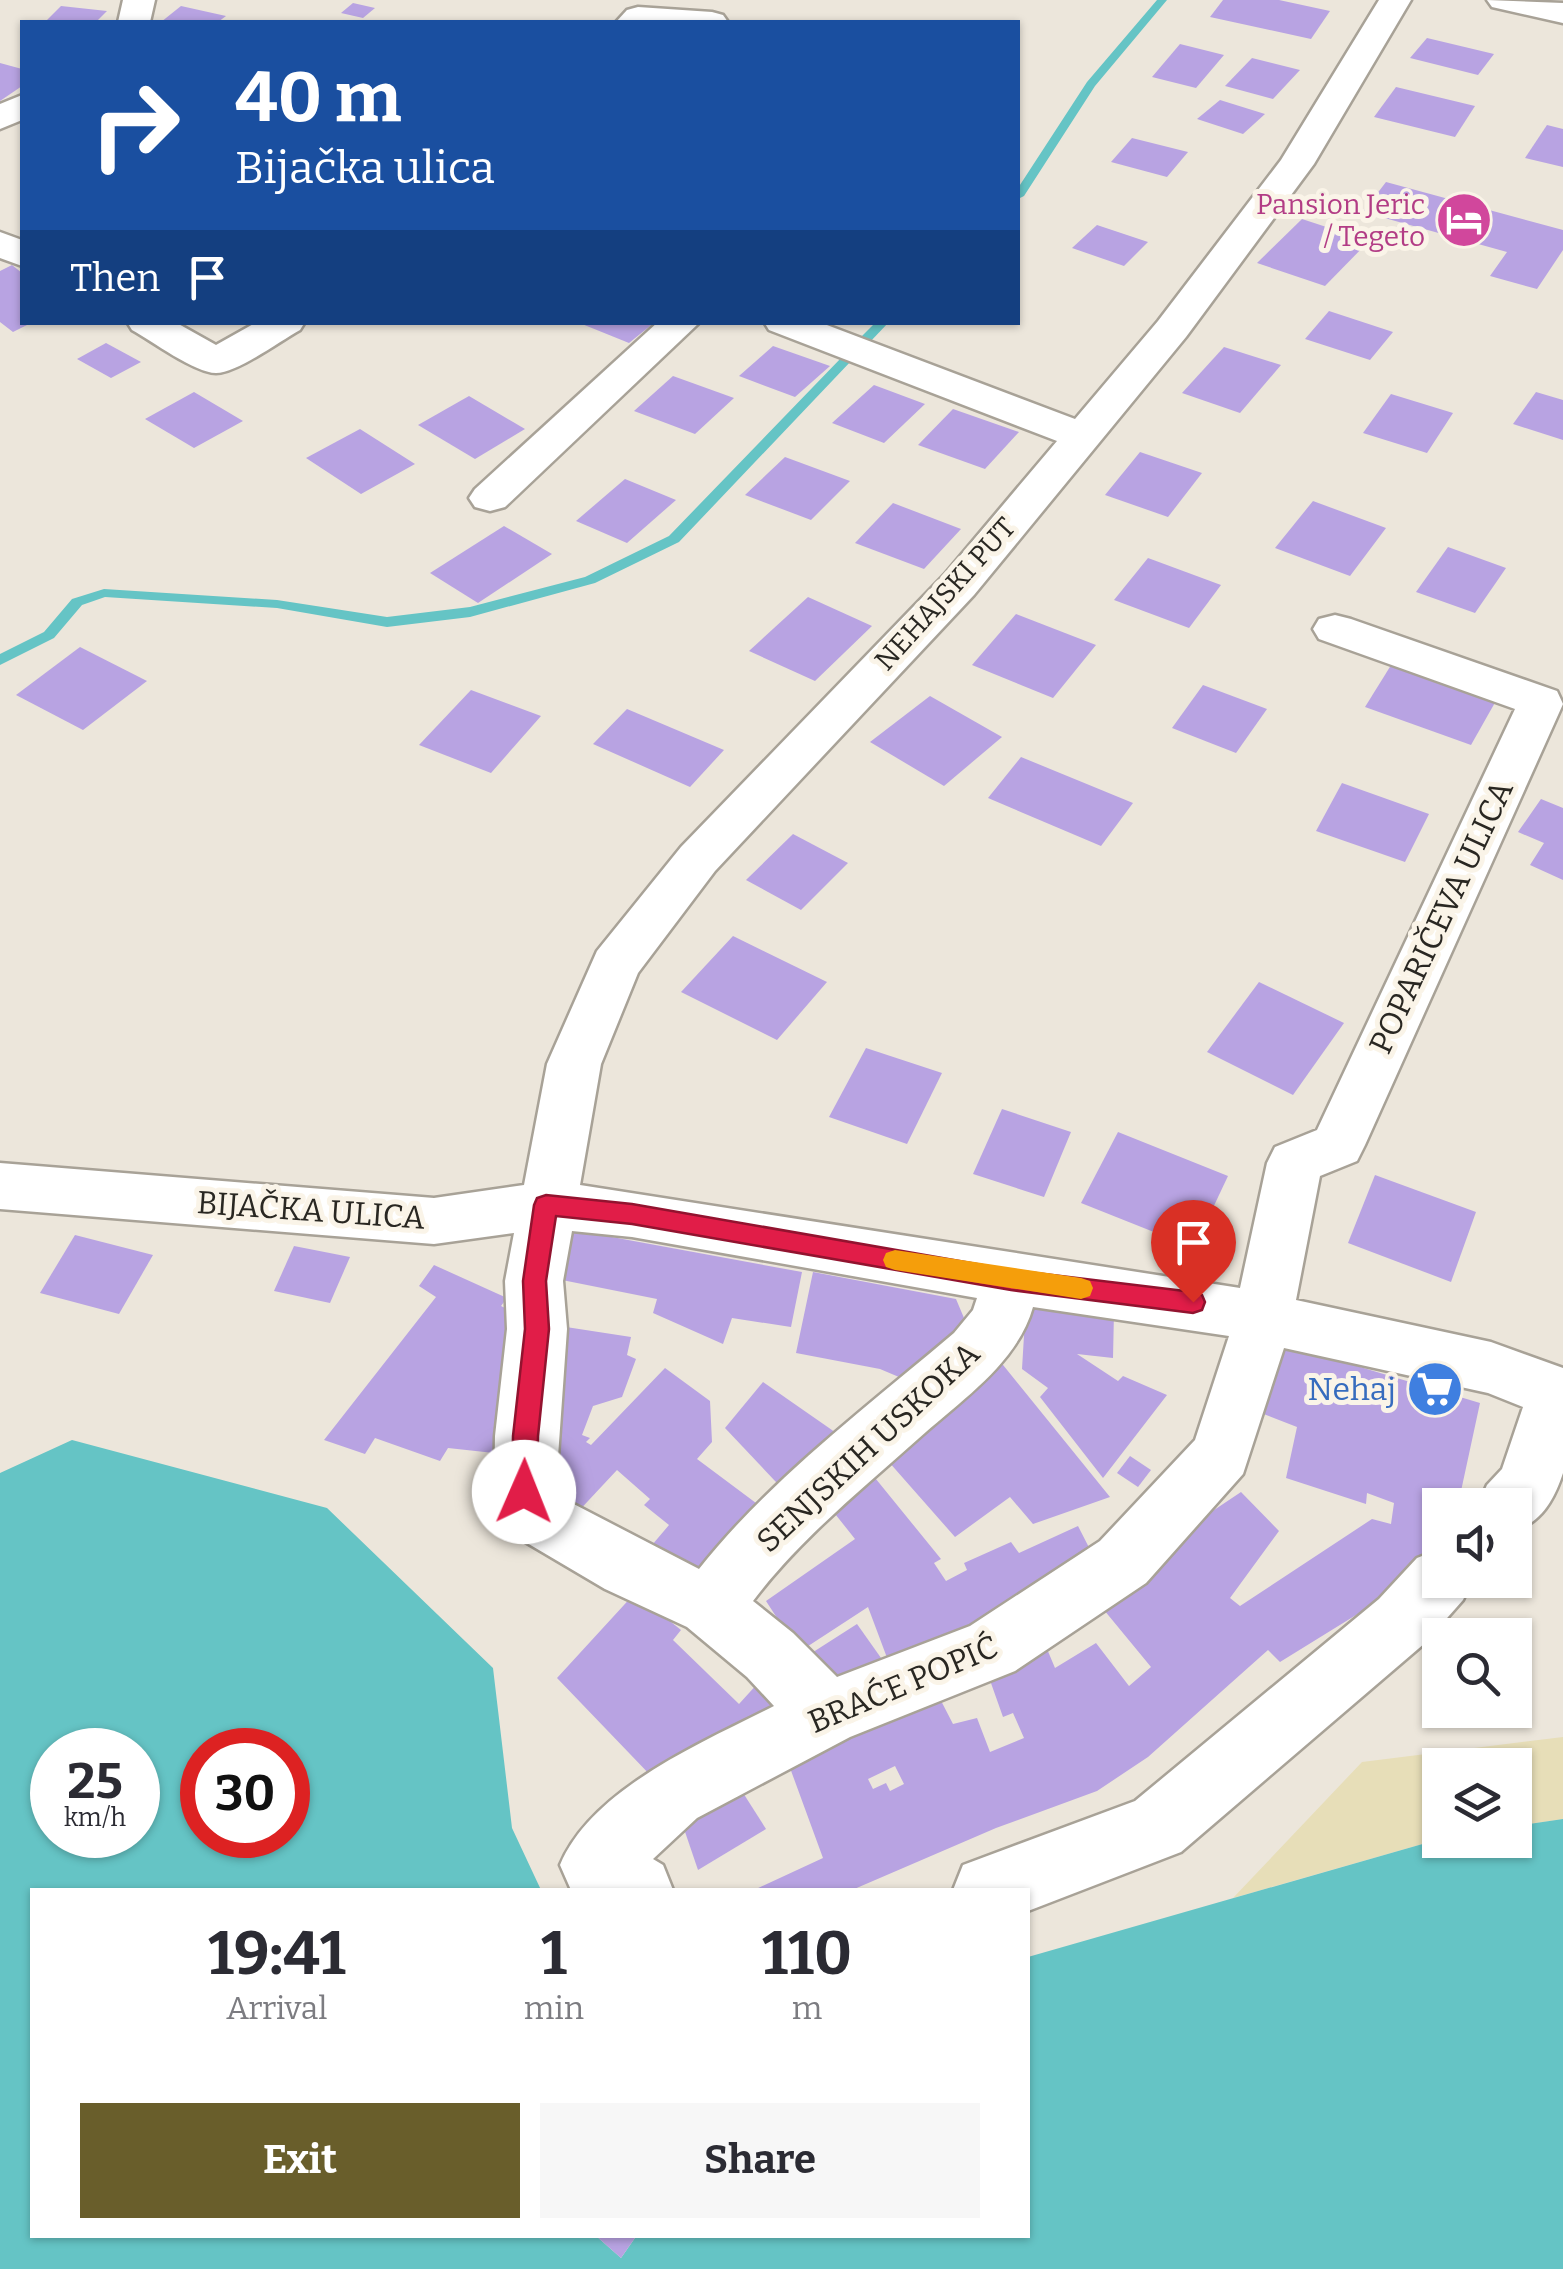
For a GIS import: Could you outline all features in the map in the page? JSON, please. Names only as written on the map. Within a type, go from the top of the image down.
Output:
[{"type":"street","points":[[132,0],[139,0]]},
{"type":"street","points":[[712,20],[728,0]]},
{"type":"street","name":"NEHAJSKI PUT","points":[[827,1714],[770,1655],[710,1606],[628,1568],[544,1520],[524,1492],[537,1329],[534,1281],[574,1064],[615,965],[698,858],[959,585],[1172,328],[1296,164],[1395,0]]},
{"type":"street","points":[[1503,0],[1563,13]]},
{"type":"street","points":[[635,20],[674,20]]},
{"type":"street","points":[[151,325],[216,361],[281,325]]},
{"type":"street","points":[[490,498],[678,325]]},
{"type":"street","points":[[791,325],[1082,436]]},
{"type":"street","name":"POPARIČEVA ULICA","points":[[1264,1320],[1295,1164],[1337,1145],[1541,702],[1335,629]]},
{"type":"street","name":"BIJAČKA ULICA","points":[[0,1186],[434,1222],[546,1205],[632,1214],[1011,1280],[1193,1302],[1491,1368],[1560,1394]]},
{"type":"street","name":"SENJSKIH USKOKA","points":[[710,1606],[740,1567],[816,1492],[975,1351],[999,1322],[1011,1280]]},
{"type":"street","name":"BRAĆE POPIĆ","points":[[616,1877],[673,1794],[827,1714],[992,1650],[1123,1562],[1221,1455],[1264,1320]]},
{"type":"street","points":[[1525,1488],[1560,1394]]},
{"type":"street","points":[[993,1888],[1157,1828],[1423,1598]]},
{"type":"sand","points":[[1563,1737],[1563,1819],[1532,1824],[1532,1748],[1475,1748]]},
{"type":"sand","points":[[1422,1755],[1422,1844],[1233,1898],[1362,1762]]},
{"type":"water","points":[[72,1440],[327,1508],[493,1668],[512,1828],[540,1888],[30,1888],[30,2238],[598,2238],[621,2258],[635,2238],[1030,2238],[1030,1956],[1422,1844],[1422,1858],[1532,1858],[1532,1824],[1563,1819],[1563,2269],[0,2269],[0,1473]]},
{"type":"building","points":[[1223,0],[1279,0],[1330,11],[1311,39],[1210,17]]},
{"type":"building","points":[[353,3],[375,8],[363,18],[341,13]]},
{"type":"building","points":[[61,6],[107,11],[98,20],[47,20]]},
{"type":"building","points":[[181,6],[226,16],[221,20],[164,20]]},
{"type":"building","points":[[1427,38],[1494,54],[1478,75],[1410,58]]},
{"type":"building","points":[[1180,44],[1224,55],[1196,88],[1152,77]]},
{"type":"building","points":[[1252,58],[1300,70],[1273,99],[1225,86]]},
{"type":"building","points":[[0,63],[20,68],[20,87],[0,101]]},
{"type":"building","points":[[1396,87],[1475,106],[1455,137],[1374,117]]},
{"type":"building","points":[[1220,100],[1265,114],[1243,134],[1197,119]]},
{"type":"building","points":[[1547,125],[1563,129],[1563,167],[1525,158]]},
{"type":"building","points":[[1132,138],[1188,152],[1167,177],[1111,162]]},
{"type":"building","points":[[1386,182],[1563,230],[1563,250],[1537,289],[1490,276],[1507,252],[1363,212]]},
{"type":"building","points":[[1302,219],[1369,241],[1325,286],[1257,263]]},
{"type":"building","points":[[1097,225],[1148,242],[1124,266],[1072,248]]},
{"type":"building","points":[[12,265],[20,271],[20,325],[27,325],[13,332],[0,322],[0,271]]},
{"type":"building","points":[[1329,311],[1393,332],[1370,360],[1305,339]]},
{"type":"building","points":[[584,325],[651,325],[629,343]]},
{"type":"building","points":[[106,343],[141,362],[111,378],[77,359]]},
{"type":"building","points":[[773,346],[830,366],[795,397],[739,376]]},
{"type":"building","points":[[1224,347],[1281,365],[1240,413],[1182,393]]},
{"type":"building","points":[[673,376],[734,398],[695,434],[634,411]]},
{"type":"building","points":[[874,385],[925,404],[884,443],[832,423]]},
{"type":"building","points":[[194,392],[243,421],[194,448],[145,419]]},
{"type":"building","points":[[1536,392],[1563,400],[1563,440],[1513,424]]},
{"type":"building","points":[[1391,394],[1453,413],[1427,453],[1363,433]]},
{"type":"building","points":[[469,396],[525,429],[475,459],[418,425]]},
{"type":"building","points":[[953,409],[1019,432],[985,469],[918,445]]},
{"type":"building","points":[[360,429],[415,464],[361,494],[306,458]]},
{"type":"building","points":[[1140,452],[1202,473],[1168,517],[1105,495]]},
{"type":"building","points":[[785,457],[850,481],[811,520],[745,495]]},
{"type":"building","points":[[625,479],[676,500],[627,543],[576,521]]},
{"type":"building","points":[[1313,501],[1386,528],[1350,576],[1275,548]]},
{"type":"building","points":[[893,503],[961,529],[924,569],[855,543]]},
{"type":"building","points":[[504,526],[552,554],[478,603],[430,573]]},
{"type":"building","points":[[1448,547],[1506,568],[1475,613],[1416,592]]},
{"type":"building","points":[[1148,558],[1221,585],[1189,628],[1114,600]]},
{"type":"building","points":[[808,597],[872,626],[815,681],[749,651]]},
{"type":"building","points":[[1016,614],[1096,645],[1053,698],[972,665]]},
{"type":"building","points":[[80,647],[147,681],[83,730],[16,695]]},
{"type":"building","points":[[1393,662],[1497,699],[1471,745],[1365,707]]},
{"type":"building","points":[[1203,685],[1267,709],[1236,753],[1172,728]]},
{"type":"building","points":[[471,690],[541,716],[491,773],[419,745]]},
{"type":"building","points":[[930,696],[1002,737],[944,786],[870,742]]},
{"type":"building","points":[[627,709],[724,750],[690,787],[593,744]]},
{"type":"building","points":[[1021,757],[1133,803],[1101,846],[988,798]]},
{"type":"building","points":[[1342,783],[1429,814],[1405,862],[1316,831]]},
{"type":"building","points":[[1541,799],[1563,808],[1563,880],[1530,865],[1544,843],[1518,832]]},
{"type":"building","points":[[793,834],[848,863],[801,910],[746,880]]},
{"type":"building","points":[[733,936],[827,982],[777,1040],[681,992]]},
{"type":"building","points":[[1259,982],[1344,1023],[1293,1095],[1207,1052]]},
{"type":"building","points":[[866,1048],[942,1073],[907,1144],[829,1117]]},
{"type":"building","points":[[1002,1109],[1071,1132],[1044,1197],[973,1174]]},
{"type":"building","points":[[1118,1132],[1228,1176],[1194,1248],[1081,1203]]},
{"type":"building","points":[[1375,1175],[1476,1212],[1451,1282],[1348,1243]]},
{"type":"building","points":[[563,1228],[802,1272],[791,1327],[732,1318],[723,1344],[653,1313],[657,1299],[547,1277]]},
{"type":"building","points":[[75,1235],[153,1255],[119,1314],[40,1293]]},
{"type":"building","points":[[294,1246],[350,1257],[330,1303],[274,1291]]},
{"type":"building","points":[[434,1265],[507,1298],[501,1306],[527,1319],[503,1454],[448,1448],[440,1461],[375,1438],[365,1454],[324,1440],[436,1297],[419,1286]]},
{"type":"building","points":[[813,1272],[956,1299],[972,1337],[925,1388],[880,1369],[796,1353]]},
{"type":"building","points":[[1026,1302],[1114,1312],[1113,1358],[1077,1354],[1118,1381],[1123,1376],[1167,1395],[1103,1478],[1040,1397],[1048,1388],[1022,1369]]},
{"type":"building","points":[[566,1327],[631,1337],[627,1355],[636,1359],[622,1397],[593,1406],[582,1435],[590,1438],[586,1442],[591,1445],[665,1368],[710,1401],[712,1442],[697,1459],[772,1515],[707,1588],[641,1558],[669,1525],[644,1505],[650,1499],[617,1470],[574,1516],[542,1490]]},
{"type":"building","points":[[1277,1342],[1480,1403],[1462,1488],[1422,1488],[1422,1563],[1369,1607],[1280,1662],[1268,1650],[1148,1757],[1097,1791],[996,1828],[857,1888],[758,1888],[823,1858],[786,1757],[937,1693],[953,1724],[977,1718],[990,1752],[1024,1738],[1013,1713],[1003,1717],[986,1669],[1042,1637],[1055,1668],[1096,1643],[1129,1686],[1151,1667],[1090,1593],[1241,1492],[1279,1531],[1230,1598],[1240,1606],[1372,1519],[1391,1524],[1394,1503],[1367,1493],[1366,1504],[1286,1478],[1297,1427],[1256,1411]],"holes":[[[895,1766],[904,1784],[890,1791],[886,1783],[873,1789],[868,1779]]]},
{"type":"building","points":[[995,1355],[1110,1497],[1033,1524],[1010,1497],[955,1537],[881,1453]]},
{"type":"building","points":[[763,1382],[852,1444],[794,1501],[725,1428]]},
{"type":"building","points":[[1130,1456],[1151,1470],[1138,1487],[1117,1473]]},
{"type":"building","points":[[867,1468],[941,1559],[934,1563],[946,1581],[967,1570],[964,1563],[1011,1542],[1019,1553],[1078,1526],[1100,1569],[892,1671],[868,1607],[799,1652],[766,1601],[855,1539],[824,1500]]},
{"type":"building","points":[[635,1593],[681,1630],[673,1640],[739,1704],[759,1682],[785,1703],[654,1779],[557,1678]]},
{"type":"building","points":[[857,1624],[886,1665],[836,1697],[807,1656]]},
{"type":"building","points":[[731,1774],[766,1829],[698,1870],[681,1820]]},
{"type":"building","points":[[598,2238],[635,2238],[621,2258]]},
{"type":"waterway","points":[[1020,193],[1091,84],[1162,0]]},
{"type":"waterway","points":[[865,340],[880,325]]},
{"type":"waterway","points":[[0,660],[49,635],[77,602],[104,593],[277,604],[387,622],[470,612],[590,580],[674,539],[846,360]]},
{"type":"slow traffic","points":[[895,1260],[1081,1288]]},
{"type":"place","name":"Pansion Jeric / Tegeto","points":[[1464,220]]},
{"type":"place","name":"Nehaj","points":[[1435,1389]]},
{"type":"route","points":[[524,1492],[537,1329],[534,1281],[546,1205],[632,1214],[1011,1280],[1193,1302]]}]
